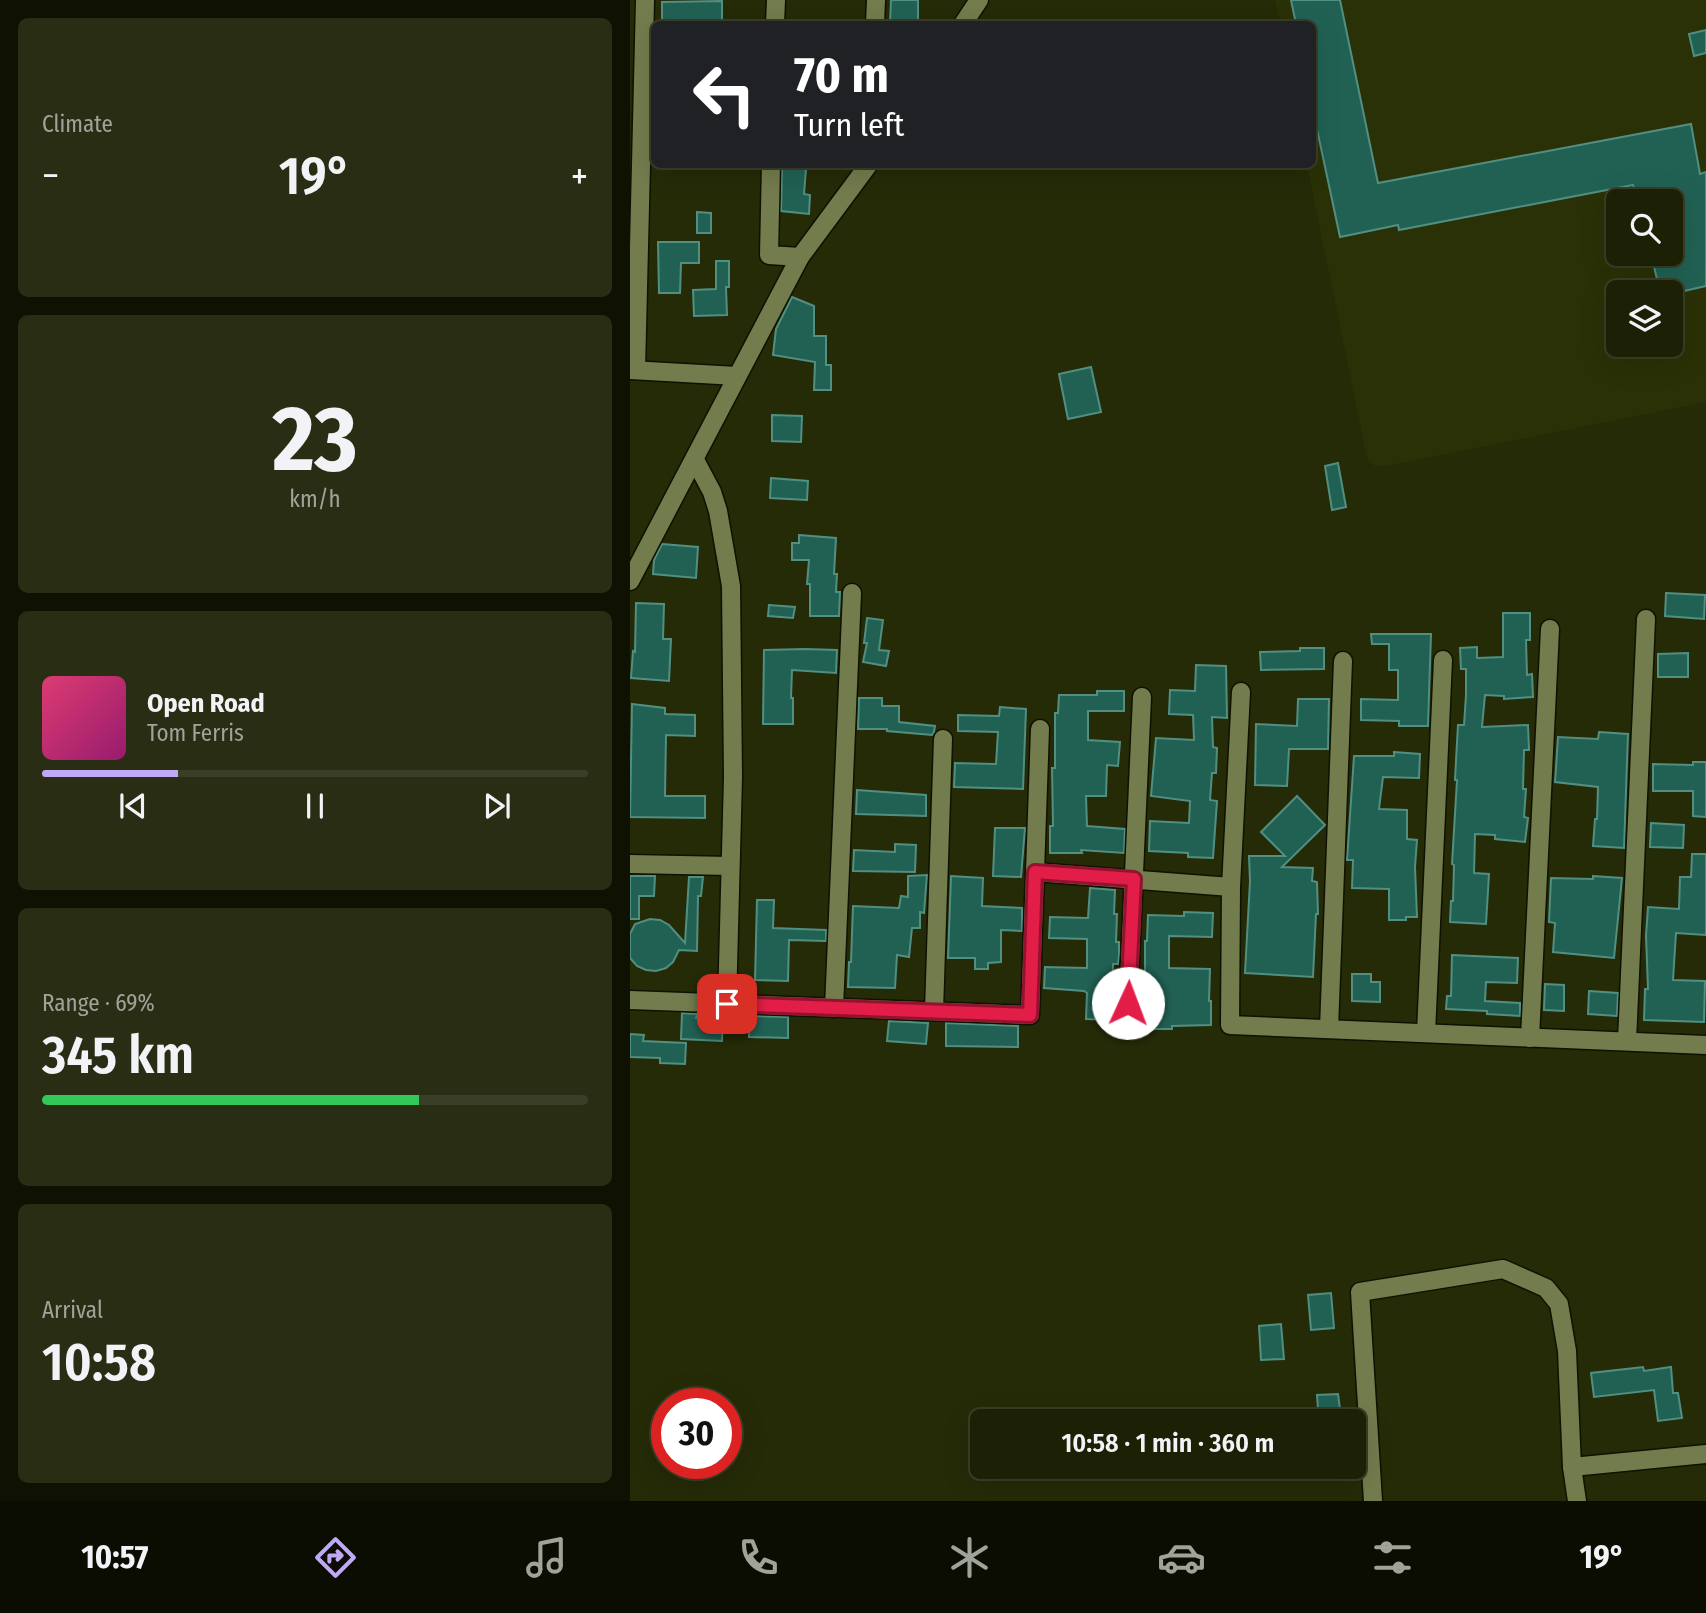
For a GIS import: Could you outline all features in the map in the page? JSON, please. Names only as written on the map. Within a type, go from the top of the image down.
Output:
[{"type":"street","points":[[645,0],[633,370],[737,376]]},
{"type":"street","points":[[775,21],[776,0]]},
{"type":"street","points":[[875,21],[876,0]]},
{"type":"street","points":[[965,21],[978,0]]},
{"type":"street","points":[[771,168],[769,255],[800,257]]},
{"type":"street","points":[[630,581],[800,257],[866,168]]},
{"type":"street","points":[[695,460],[712,492],[718,511],[731,586],[733,777],[727,1004]]},
{"type":"street","points":[[834,1008],[852,593]]},
{"type":"street","points":[[1627,1041],[1646,619]]},
{"type":"street","points":[[1530,1038],[1550,629]]},
{"type":"street","points":[[1426,1033],[1443,660]]},
{"type":"street","points":[[1329,1030],[1343,662]]},
{"type":"street","points":[[1241,692],[1231,887],[1230,1025],[1706,1045]]},
{"type":"street","points":[[1127,1027],[1142,697]]},
{"type":"street","points":[[630,1000],[1030,1015],[1040,729]]},
{"type":"street","points":[[934,1011],[943,739]]},
{"type":"street","points":[[630,864],[730,866]]},
{"type":"street","points":[[1035,872],[1231,887]]},
{"type":"street","points":[[1373,1501],[1360,1292],[1503,1269],[1546,1287],[1559,1304],[1567,1351],[1572,1467],[1577,1501]]},
{"type":"street","points":[[1572,1467],[1706,1454]]},
{"type":"shaded area","points":[[1275,0],[1706,0],[1706,402],[1375,466],[1367,458],[1308,168],[1316,168],[1316,21],[1279,21]]},
{"type":"building","points":[[891,0],[918,0],[918,21],[890,21]]},
{"type":"building","points":[[1291,0],[1340,0],[1378,183],[1691,124],[1700,174],[1706,172],[1706,286],[1683,291],[1683,280],[1657,280],[1654,266],[1683,266],[1683,189],[1634,189],[1633,185],[1399,230],[1398,225],[1340,237],[1316,125],[1316,21],[1295,21]]},
{"type":"building","points":[[722,1],[722,21],[662,21],[662,2]]},
{"type":"building","points":[[1706,30],[1706,53],[1694,56],[1689,34]]},
{"type":"building","points":[[782,168],[806,169],[804,194],[810,195],[809,214],[781,211]]},
{"type":"building","points":[[697,212],[711,213],[711,233],[697,233]]},
{"type":"building","points":[[658,242],[699,242],[699,263],[681,263],[680,293],[659,293]]},
{"type":"building","points":[[716,261],[729,261],[727,315],[694,316],[693,290],[716,289]]},
{"type":"building","points":[[792,297],[814,306],[814,336],[826,336],[826,365],[831,365],[831,390],[814,390],[815,362],[773,355],[776,329]]},
{"type":"building","points":[[1091,367],[1101,412],[1068,419],[1059,374]]},
{"type":"building","points":[[772,415],[802,416],[801,442],[772,441]]},
{"type":"building","points":[[1338,463],[1346,507],[1332,510],[1325,466]]},
{"type":"building","points":[[771,478],[808,481],[807,500],[770,498]]},
{"type":"building","points":[[799,535],[836,538],[834,574],[837,574],[836,592],[840,592],[839,616],[810,616],[810,584],[807,584],[809,560],[792,560],[792,543],[799,543]]},
{"type":"building","points":[[662,544],[698,547],[696,578],[653,574],[654,560]]},
{"type":"building","points":[[1666,593],[1705,595],[1704,619],[1665,616]]},
{"type":"building","points":[[636,603],[664,604],[663,639],[671,639],[669,681],[631,678],[633,651],[635,652]]},
{"type":"building","points":[[769,605],[795,607],[793,618],[768,616]]},
{"type":"building","points":[[1503,613],[1530,613],[1530,640],[1526,640],[1527,675],[1532,674],[1533,697],[1504,699],[1504,696],[1485,695],[1482,727],[1528,725],[1529,750],[1524,750],[1523,789],[1526,789],[1524,817],[1528,818],[1525,842],[1495,839],[1495,835],[1475,834],[1474,873],[1489,874],[1486,924],[1450,922],[1453,901],[1458,725],[1464,725],[1466,695],[1466,669],[1461,669],[1460,648],[1477,647],[1477,658],[1503,657]]},
{"type":"building","points":[[867,618],[883,620],[879,650],[889,651],[886,666],[863,662],[867,643],[864,643]]},
{"type":"building","points":[[1371,634],[1431,634],[1428,726],[1399,726],[1399,721],[1361,720],[1361,699],[1398,700],[1398,670],[1389,670],[1389,644],[1372,644]]},
{"type":"building","points":[[1300,648],[1324,648],[1324,669],[1261,670],[1260,652],[1300,651]]},
{"type":"building","points":[[764,650],[837,650],[836,673],[792,670],[793,724],[763,724]]},
{"type":"building","points":[[1688,653],[1688,677],[1658,677],[1658,654]]},
{"type":"building","points":[[1196,665],[1226,666],[1227,718],[1212,717],[1213,747],[1217,748],[1216,773],[1212,773],[1210,800],[1217,801],[1213,858],[1188,857],[1188,853],[1149,851],[1150,821],[1189,823],[1190,801],[1151,796],[1156,738],[1194,740],[1193,715],[1169,714],[1170,690],[1195,691]]},
{"type":"building","points":[[1097,691],[1124,691],[1124,711],[1088,711],[1088,740],[1120,742],[1118,766],[1107,765],[1106,796],[1086,796],[1087,826],[1125,829],[1124,853],[1081,850],[1082,853],[1050,853],[1055,713],[1058,713],[1059,695],[1097,695]]},
{"type":"building","points":[[859,698],[882,698],[882,706],[899,706],[899,722],[935,726],[934,732],[932,735],[887,729],[858,729]]},
{"type":"building","points":[[1298,699],[1329,699],[1328,749],[1289,749],[1287,786],[1255,785],[1256,724],[1297,726]]},
{"type":"building","points":[[632,704],[665,708],[665,714],[695,715],[695,736],[666,735],[665,796],[705,796],[705,818],[630,817]]},
{"type":"building","points":[[1000,707],[1026,709],[1023,789],[954,787],[955,763],[996,764],[998,732],[958,731],[958,715],[999,716]]},
{"type":"building","points":[[1599,732],[1628,734],[1624,848],[1593,846],[1598,787],[1555,782],[1558,737],[1598,739]]},
{"type":"building","points":[[1394,752],[1420,754],[1419,778],[1383,777],[1379,809],[1407,810],[1407,839],[1417,840],[1417,917],[1406,917],[1406,920],[1389,920],[1389,889],[1352,888],[1353,860],[1347,860],[1354,756],[1394,756]]},
{"type":"building","points":[[1693,762],[1706,762],[1706,817],[1693,816],[1693,791],[1653,791],[1653,764],[1693,765]]},
{"type":"building","points":[[857,790],[926,795],[926,816],[856,814]]},
{"type":"building","points":[[1297,796],[1325,825],[1282,867],[1313,868],[1312,881],[1317,882],[1318,914],[1313,977],[1245,973],[1249,856],[1285,856],[1261,832]]},
{"type":"building","points":[[1651,823],[1684,825],[1683,848],[1650,847]]},
{"type":"building","points":[[995,828],[1025,828],[1021,877],[993,876]]},
{"type":"building","points":[[895,844],[916,845],[915,872],[853,871],[854,850],[895,852]]},
{"type":"building","points":[[1692,854],[1706,854],[1706,935],[1676,933],[1673,980],[1705,981],[1704,1022],[1644,1020],[1645,989],[1648,989],[1648,907],[1679,909],[1680,877],[1691,877]]},
{"type":"building","points":[[927,875],[920,928],[912,928],[909,957],[897,955],[895,988],[848,987],[853,906],[899,908],[901,896],[908,897],[908,876]]},
{"type":"building","points":[[630,876],[655,876],[654,896],[639,896],[639,919],[630,919]]},
{"type":"building","points":[[951,876],[983,878],[982,906],[1022,908],[1022,931],[1001,930],[1001,962],[988,963],[988,969],[975,969],[975,958],[948,958]]},
{"type":"building","points":[[1593,876],[1622,878],[1614,958],[1553,952],[1555,923],[1549,922],[1551,878],[1593,879]]},
{"type":"building","points":[[689,877],[703,877],[701,896],[698,896],[697,951],[679,950],[673,962],[656,971],[637,966],[630,958],[630,934],[635,924],[650,919],[660,920],[669,925],[685,943]]},
{"type":"building","points":[[1090,888],[1115,890],[1114,914],[1117,914],[1116,942],[1119,942],[1119,955],[1118,964],[1113,964],[1112,1020],[1086,1019],[1087,993],[1084,991],[1044,988],[1045,967],[1087,968],[1087,939],[1049,938],[1050,917],[1088,918]]},
{"type":"building","points":[[757,900],[774,900],[773,928],[826,930],[826,941],[789,940],[788,981],[755,980]]},
{"type":"building","points":[[1184,912],[1213,913],[1212,937],[1169,936],[1169,968],[1210,969],[1211,1025],[1139,1029],[1139,1005],[1145,1005],[1145,941],[1148,915],[1184,916]]},
{"type":"building","points":[[1452,955],[1518,958],[1517,983],[1486,982],[1485,1001],[1520,1003],[1520,1016],[1446,1009],[1447,996],[1451,996]]},
{"type":"building","points":[[1352,974],[1371,974],[1371,982],[1380,982],[1380,1002],[1352,1001]]},
{"type":"building","points":[[1545,984],[1564,985],[1564,1011],[1544,1010]]},
{"type":"building","points":[[1589,991],[1618,993],[1617,1016],[1588,1014]]},
{"type":"building","points":[[682,1013],[697,1014],[696,1018],[723,1019],[722,1041],[681,1039]]},
{"type":"building","points":[[750,1016],[788,1017],[788,1038],[749,1037]]},
{"type":"building","points":[[889,1021],[928,1023],[926,1044],[887,1041]]},
{"type":"building","points":[[946,1023],[1018,1026],[1018,1047],[946,1046]]},
{"type":"building","points":[[630,1034],[644,1035],[643,1041],[686,1043],[685,1064],[660,1063],[660,1058],[630,1057]]},
{"type":"building","points":[[1331,1293],[1334,1328],[1311,1330],[1308,1295]]},
{"type":"building","points":[[1281,1324],[1284,1359],[1261,1360],[1259,1326]]},
{"type":"building","points":[[1643,1367],[1644,1371],[1671,1367],[1673,1393],[1678,1393],[1682,1418],[1658,1421],[1654,1390],[1594,1397],[1591,1373]]},
{"type":"building","points":[[1338,1394],[1340,1409],[1318,1409],[1317,1395]]},
{"type":"route","points":[[727,1004],[1030,1015],[1035,872],[1134,879],[1128,1003]]}]
